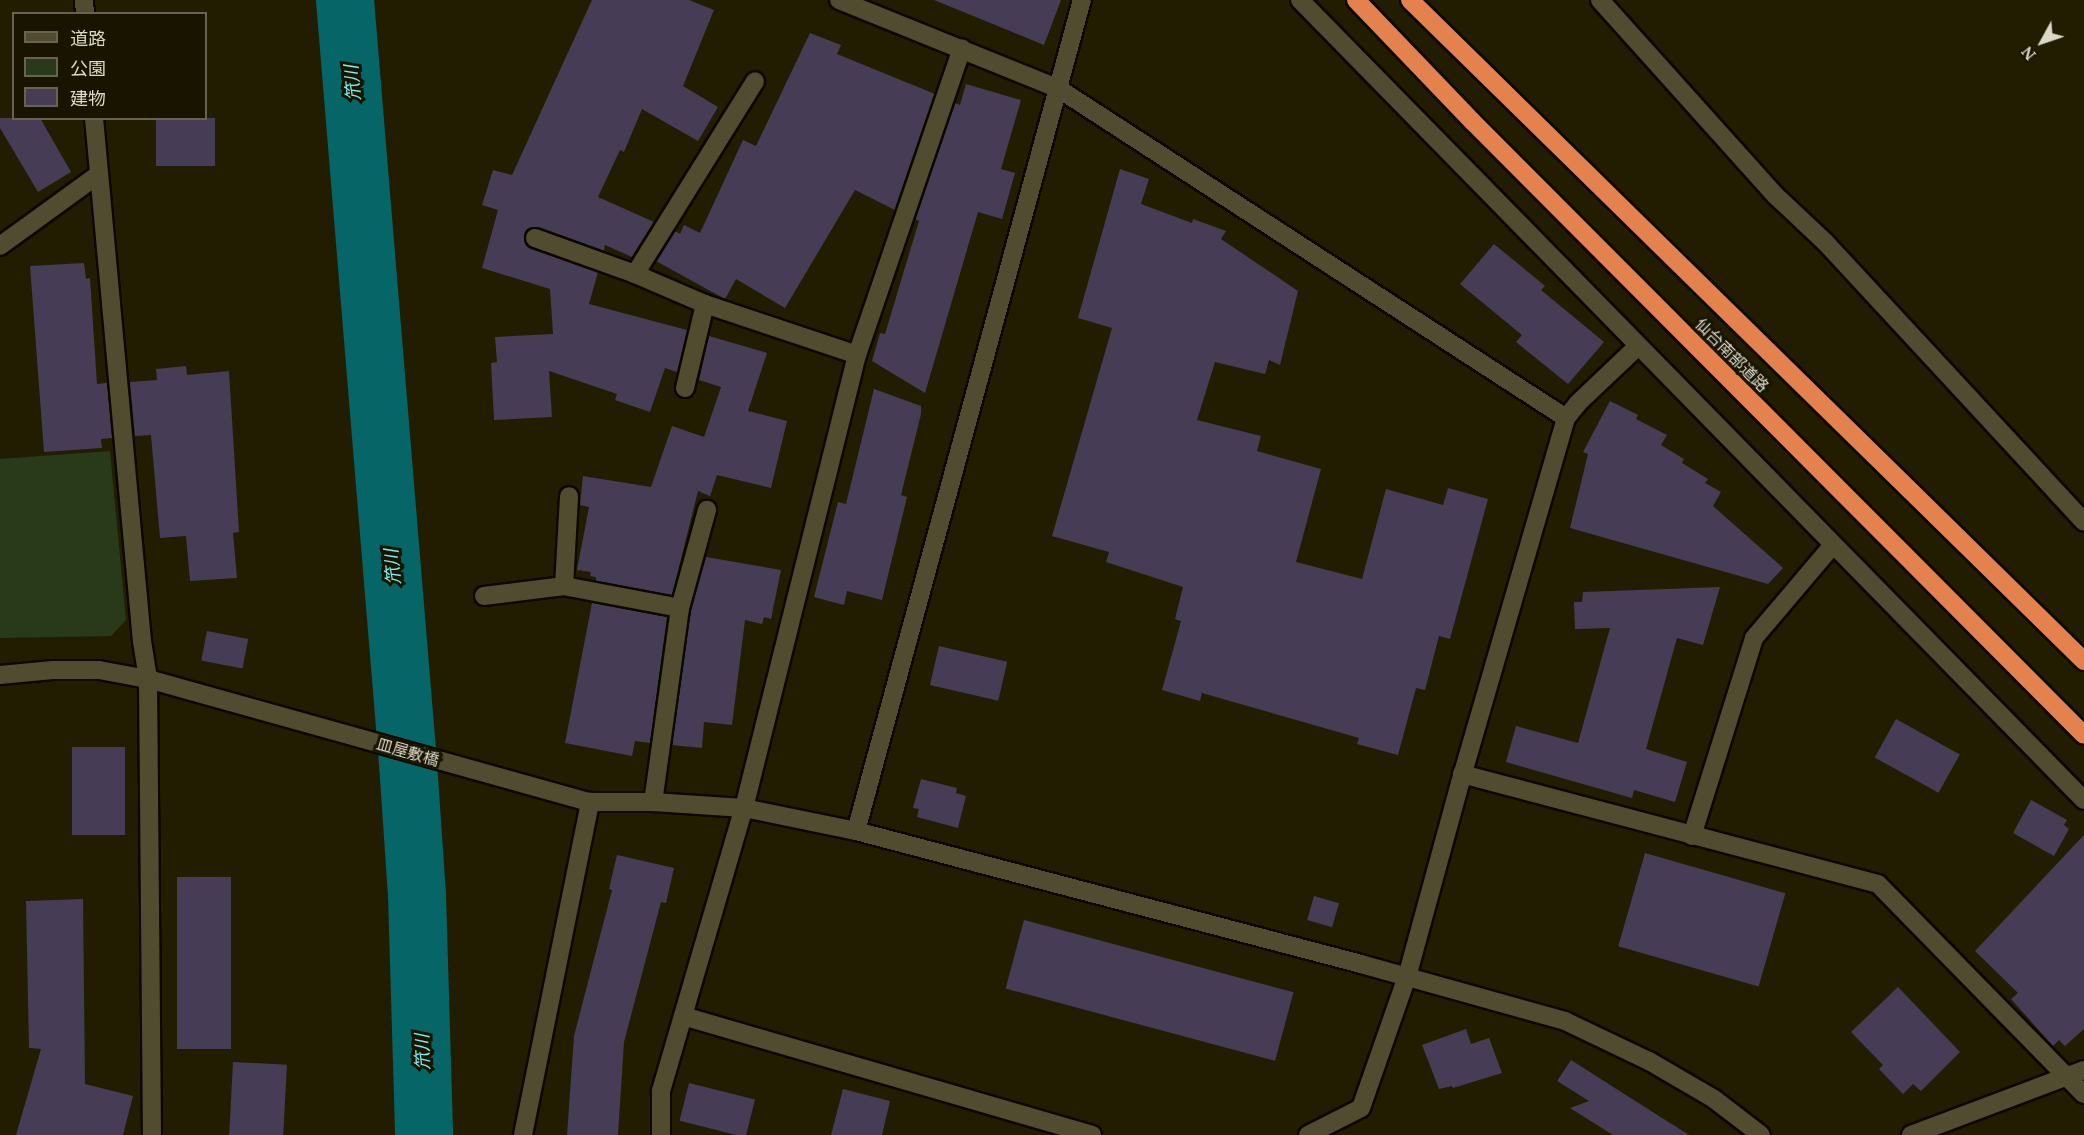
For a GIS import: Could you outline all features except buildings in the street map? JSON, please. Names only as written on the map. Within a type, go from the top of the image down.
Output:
[{"type":"highway","name":"仙台南部道路","points":[[1356,0],[1473,123],[2084,735]]},
{"type":"highway","name":"仙台南部道路","points":[[1410,0],[2084,661]]},
{"type":"street","points":[[839,0],[1059,89],[1566,418]]},
{"type":"street","points":[[856,831],[1082,0]]},
{"type":"street","points":[[1299,0],[1832,546],[2084,800]]},
{"type":"street","points":[[1600,0],[1776,196],[1825,242],[2084,522]]},
{"type":"street","points":[[661,1135],[661,1090],[744,808],[857,355],[962,49]]},
{"type":"street","points":[[635,274],[755,81]]},
{"type":"street","points":[[94,120],[141,630],[148,679],[152,1135]]},
{"type":"street","points":[[0,246],[99,174]]},
{"type":"street","points":[[535,238],[635,274],[705,304],[857,355]]},
{"type":"street","points":[[685,388],[705,304]]},
{"type":"street","points":[[1308,1135],[1361,1108],[1407,977],[1462,774],[1566,418],[1578,403],[1638,346]]},
{"type":"street","points":[[564,586],[569,496]]},
{"type":"street","points":[[653,802],[680,608],[707,510]]},
{"type":"street","points":[[1692,837],[1754,638],[1832,546]]},
{"type":"street","points":[[484,596],[564,586],[680,608]]},
{"type":"street","name":"皿屋敷橋","points":[[0,675],[99,670],[148,679],[590,802],[653,802],[744,808],[856,831],[1565,1021],[1649,1061],[1713,1099],[1761,1135]]},
{"type":"street","points":[[1462,774],[1692,837],[1878,884],[2084,1094]]},
{"type":"street","points":[[523,1135],[590,802]]},
{"type":"street","points":[[683,1016],[1092,1135]]},
{"type":"street","points":[[1911,1135],[2084,1070]]},
{"type":"green space","points":[[110,451],[126,620],[111,636],[0,638],[0,459]]},
{"type":"waterway","name":"笊川","points":[[345,0],[408,763],[417,895],[424,1135]]}]
